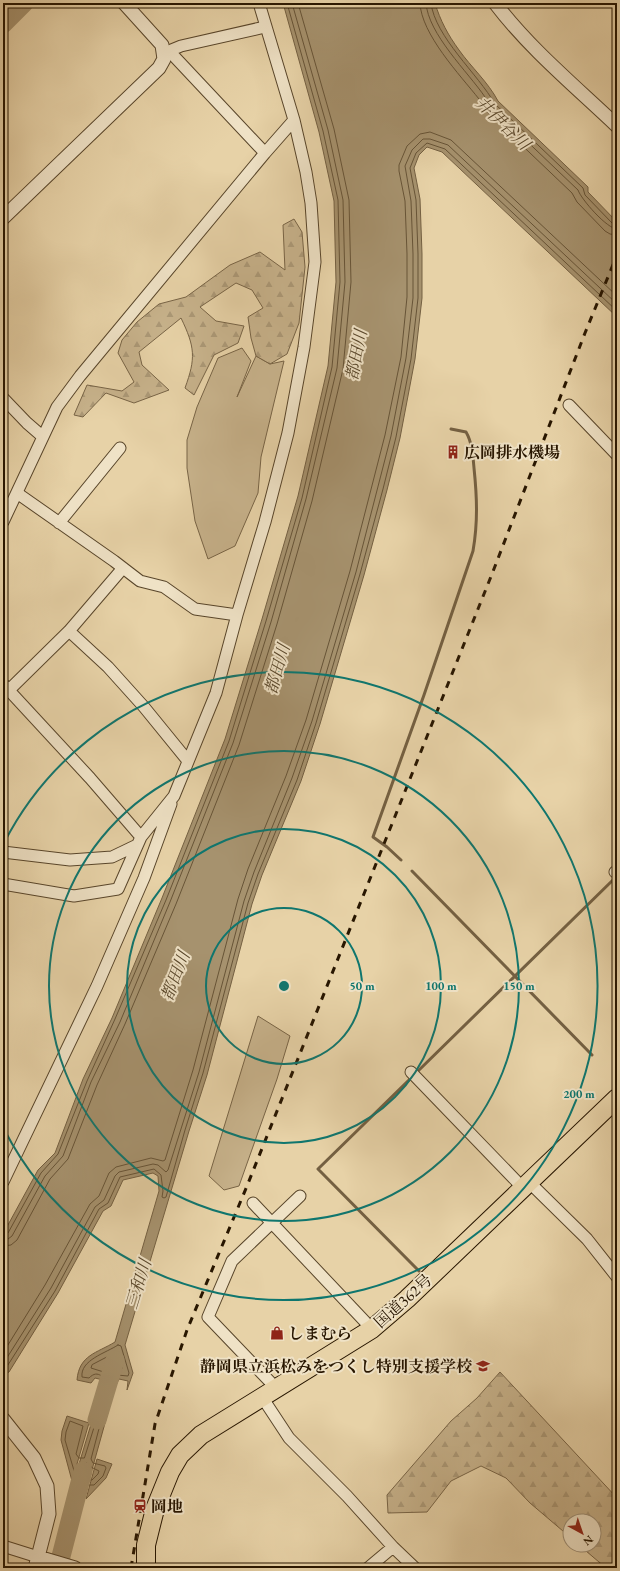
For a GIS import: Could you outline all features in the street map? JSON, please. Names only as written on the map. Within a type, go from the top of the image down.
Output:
[{"type":"highway","name":"国道362号","points":[[146,1568],[146,1545],[155,1509],[170,1472],[180,1455],[201,1435],[372,1329],[407,1299],[617,1098]]},
{"type":"street","points":[[3,218],[159,68],[164,59],[162,45],[124,3]]},
{"type":"street","points":[[3,1182],[100,979],[144,878],[174,796],[216,694],[237,615],[265,522],[288,433],[304,347],[314,262],[311,203],[306,172],[294,120],[259,3]]},
{"type":"street","points":[[495,3],[509,21],[530,43],[617,126]]},
{"type":"street","points":[[164,52],[180,46],[265,27]]},
{"type":"street","points":[[164,52],[171,52],[265,153]]},
{"type":"street","points":[[3,522],[42,436],[57,407],[80,376],[294,120]]},
{"type":"street","points":[[3,398],[42,436]]},
{"type":"street","points":[[570,405],[617,455]]},
{"type":"street","points":[[60,524],[120,448]]},
{"type":"street","points":[[17,493],[140,581],[164,587],[195,609],[237,615]]},
{"type":"street","points":[[123,568],[69,631],[6,687],[90,778],[139,841]]},
{"type":"street","points":[[69,631],[113,672],[188,761]]},
{"type":"street","points":[[3,884],[74,896],[118,889],[139,841],[174,796]]},
{"type":"street","points":[[3,852],[70,860],[112,856],[139,841]]},
{"type":"street","points":[[411,1072],[526,1185],[587,1239],[617,1277]]},
{"type":"street","points":[[300,1196],[232,1261],[208,1317],[269,1392],[289,1438],[415,1568]]},
{"type":"street","points":[[253,1203],[372,1329]]},
{"type":"street","points":[[6,1423],[34,1458],[47,1486],[49,1514],[40,1562]]},
{"type":"street","points":[[3,1546],[40,1562],[73,1567]]},
{"type":"street","points":[[368,1568],[393,1547]]},
{"type":"green space","points":[[294,219],[302,232],[305,267],[299,323],[287,354],[270,364],[256,356],[251,338],[248,317],[263,308],[252,290],[236,283],[200,307],[216,321],[244,326],[238,343],[214,355],[194,395],[185,388],[191,368],[192,353],[189,337],[181,318],[139,352],[142,365],[169,390],[134,403],[106,393],[83,417],[74,415],[87,385],[122,391],[134,382],[118,353],[122,340],[137,322],[159,304],[186,297],[230,265],[260,252],[285,270],[283,225]]},
{"type":"green space","points":[[242,348],[251,361],[237,397],[256,356],[270,364],[284,361],[261,457],[258,493],[235,546],[208,559],[195,521],[187,468],[187,440],[197,407],[218,358]]},
{"type":"green space","points":[[258,1016],[290,1036],[277,1079],[239,1186],[224,1190],[209,1176]]},
{"type":"green space","points":[[500,1372],[617,1498],[617,1568],[606,1568],[588,1553],[602,1553],[602,1513],[562,1513],[562,1530],[530,1503],[506,1478],[481,1466],[451,1481],[427,1512],[388,1513],[387,1495],[451,1421],[477,1398]]},
{"type":"water","points":[[283,3],[435,3],[451,39],[489,87],[498,101],[588,187],[588,192],[617,222],[617,317],[442,152],[427,147],[419,155],[414,168],[420,199],[422,298],[415,359],[400,438],[364,575],[320,724],[301,781],[262,875],[252,904],[207,1075],[125,1345],[133,1373],[127,1390],[128,1381],[119,1379],[115,1387],[103,1384],[103,1380],[95,1378],[91,1383],[77,1380],[78,1372],[85,1360],[96,1352],[115,1342],[159,1191],[158,1176],[153,1173],[123,1180],[111,1206],[103,1211],[58,1293],[9,1372],[3,1375],[3,1234],[38,1170],[55,1153],[83,1079],[112,1018],[162,898],[225,739],[298,496],[328,366],[336,282],[334,201],[319,132]]},
{"type":"water","points":[[98,1394],[112,1398],[83,1502],[72,1516],[76,1497],[73,1484],[98,1401],[96,1399]]},
{"type":"water","points":[[67,1416],[89,1423],[72,1481],[61,1440],[62,1431]]},
{"type":"water","points":[[97,1459],[112,1464],[106,1478],[86,1499]]},
{"type":"waterway","points":[[3,24],[24,3]]},
{"type":"waterway","points":[[401,860],[373,837],[424,695],[473,551],[475,540],[476,499],[471,445],[466,432],[451,429]]},
{"type":"waterway","points":[[412,871],[592,1055]]},
{"type":"waterway","points":[[417,1072],[615,878]]},
{"type":"waterway","points":[[410,1079],[318,1169],[419,1271]]},
{"type":"waterway","name":"三和川","points":[[97,1420],[115,1360]]},
{"type":"waterway","name":"三和川","points":[[58,1568],[83,1471]]},
{"type":"railway","points":[[131,1568],[155,1424],[187,1330],[247,1186],[492,574],[585,333],[617,255]]},
{"type":"place","name":"広岡排水機場","points":[[453,452]]},
{"type":"place","name":"しまむら","points":[[277,1333]]},
{"type":"place","name":"静岡県立浜松みをつくし特別支援学校","points":[[483,1366]]},
{"type":"place","name":"岡地","points":[[140,1506]]},
{"type":"water label","name":"井伊谷川","points":[[503,123]]},
{"type":"water label","name":"都田川","points":[[356,355]]},
{"type":"water label","name":"都田川","points":[[277,669]]},
{"type":"water label","name":"都田川","points":[[175,976]]}]
